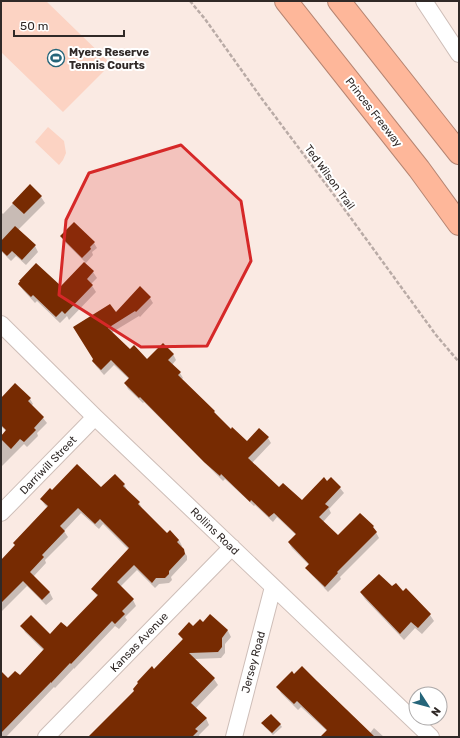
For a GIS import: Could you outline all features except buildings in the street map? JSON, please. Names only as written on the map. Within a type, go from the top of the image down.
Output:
[{"type":"highway","name":"Princes Freeway","points":[[286,1],[419,169],[459,224]]},
{"type":"highway","points":[[339,1],[459,153]]},
{"type":"street","points":[[424,1],[459,54]]},
{"type":"street","name":"Rollins Road","points":[[1,324],[95,417],[431,737]]},
{"type":"street","name":"Darriwill Street","points":[[1,513],[95,417]]},
{"type":"street","name":"Kansas Avenue","points":[[46,737],[232,547]]},
{"type":"street","name":"Jersey Road","points":[[234,737],[273,586]]},
{"type":"path","name":"Ted Wilson Trail","points":[[190,1],[205,19],[431,329],[459,362]]},
{"type":"highlighted area","points":[[181,145],[241,201],[251,261],[207,346],[141,347],[59,295],[66,220],[89,173]]},
{"type":"shaded area","name":"Myers Reserve Tennis Courts","points":[[1,1],[46,1],[111,64],[63,112],[1,52]]},
{"type":"shaded area","points":[[48,127],[64,141],[66,153],[59,165],[35,142]]},
{"type":"place","name":"Myers Reserve Tennis Courts","points":[[56,58]]}]
